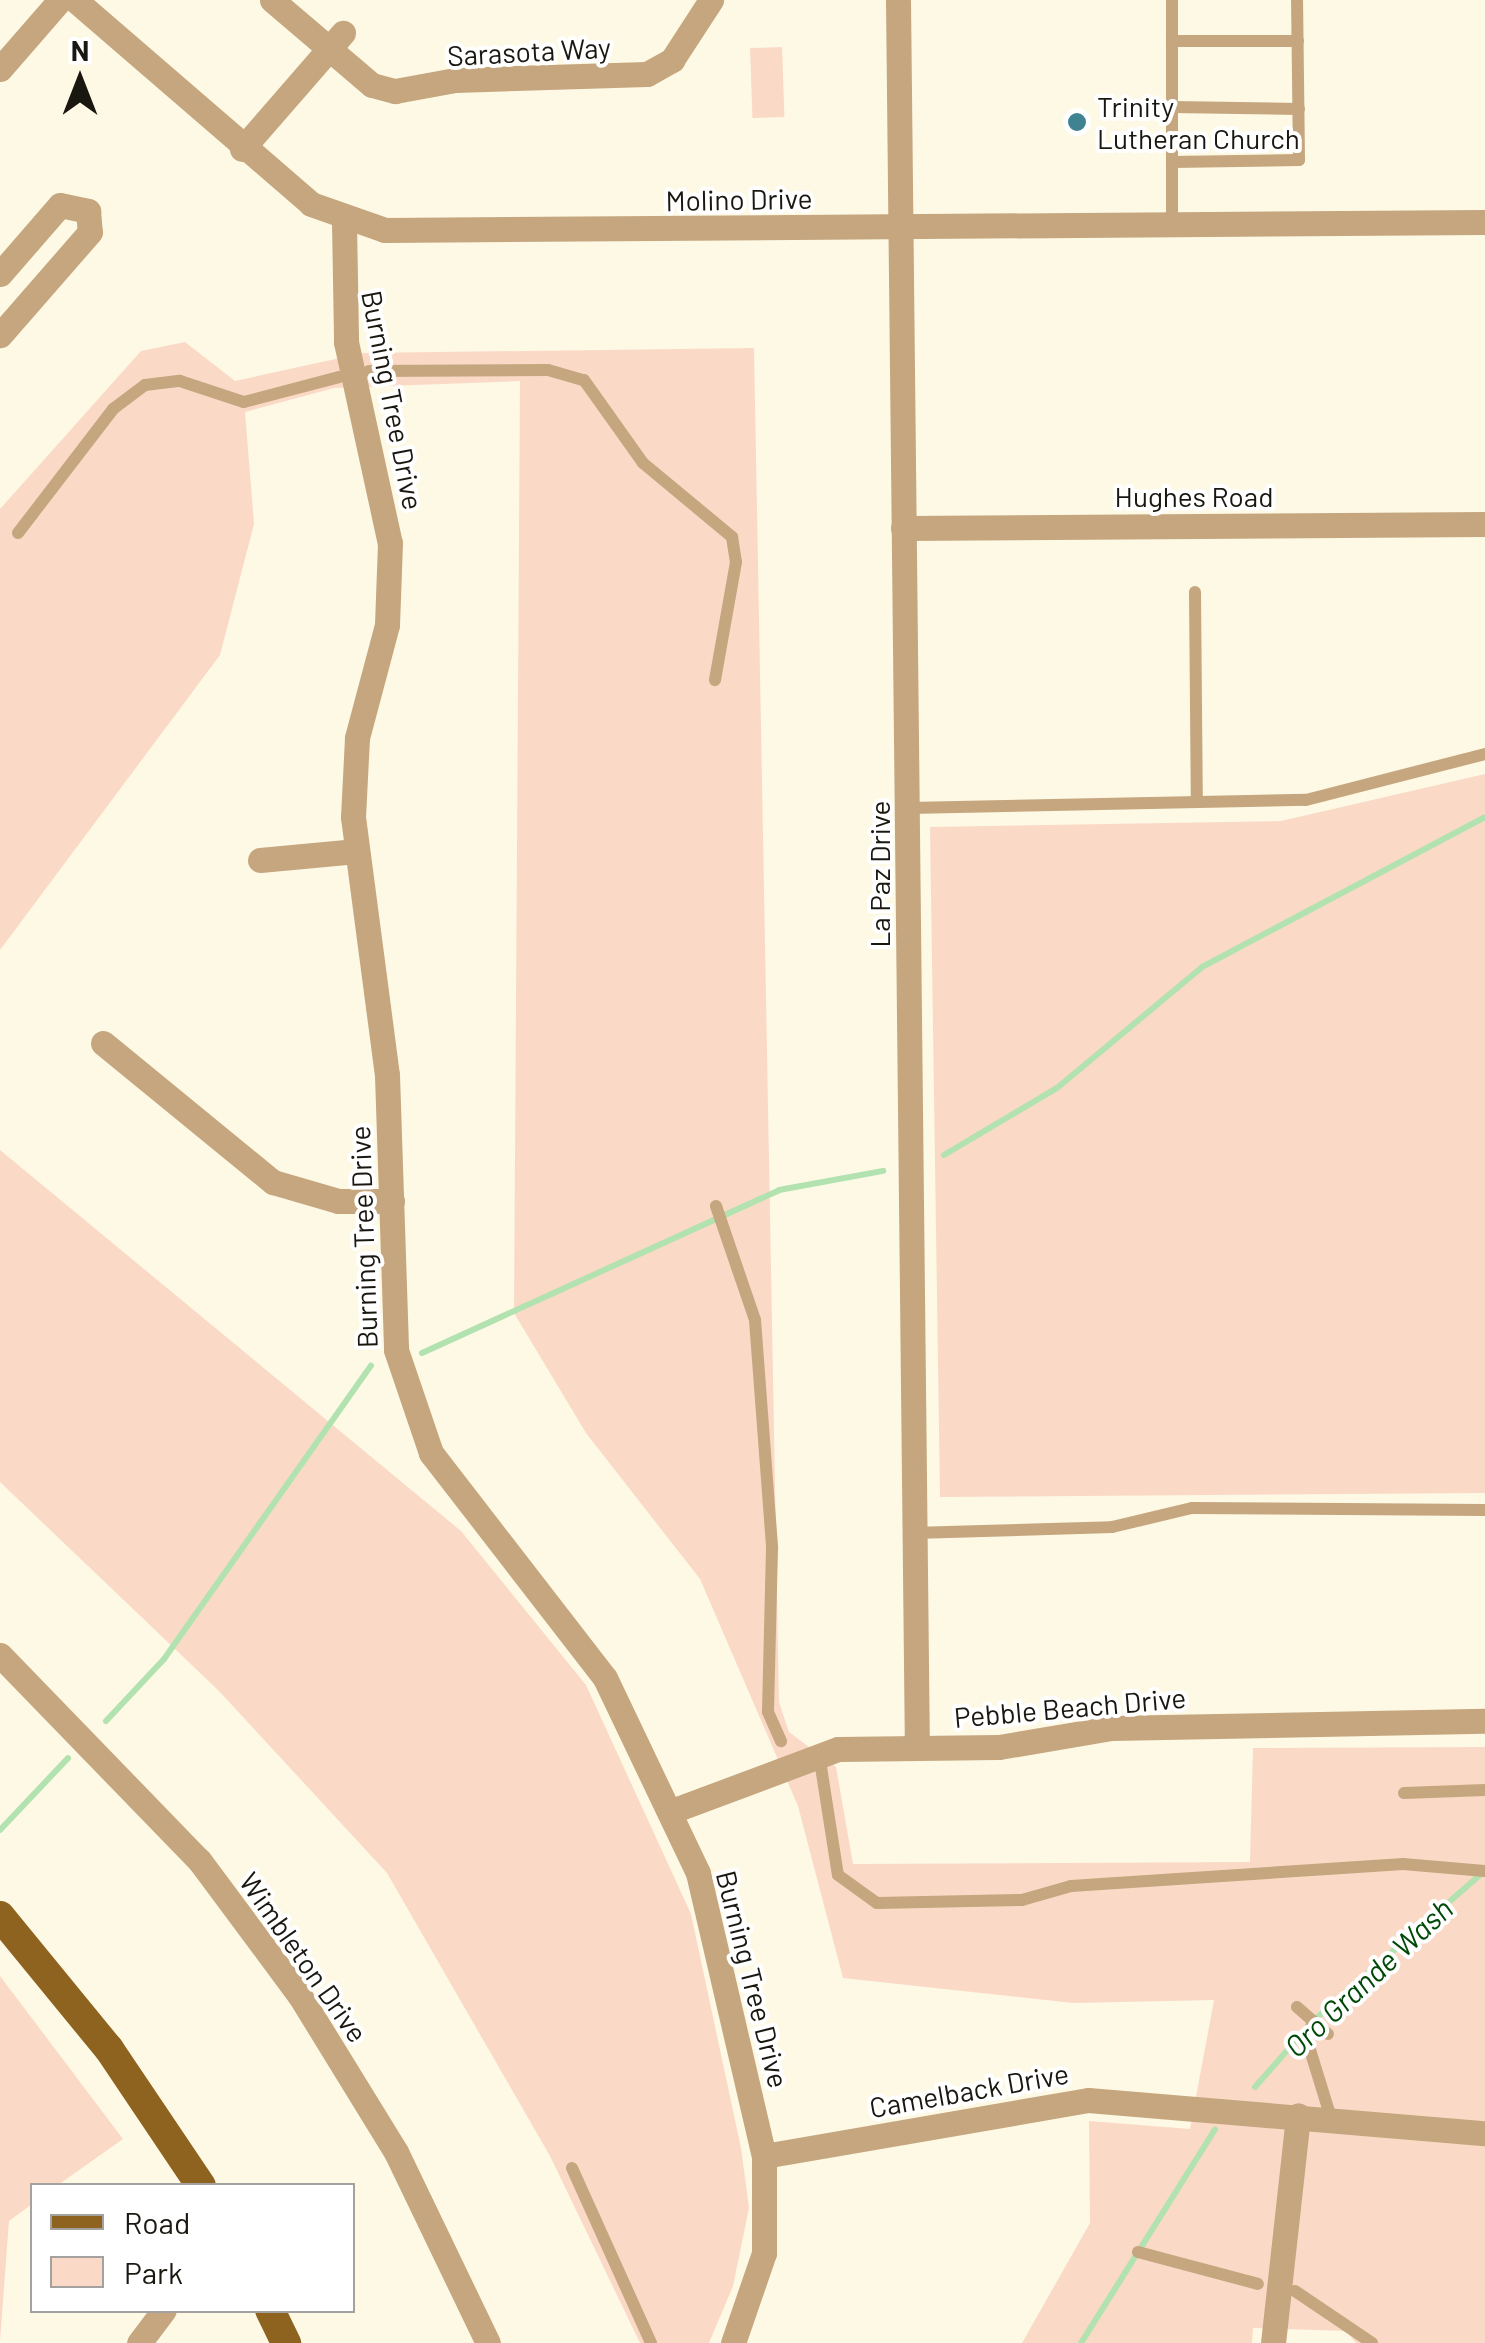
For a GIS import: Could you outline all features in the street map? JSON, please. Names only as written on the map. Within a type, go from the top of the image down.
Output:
[{"type":"main road","points":[[0,1916],[109,2048],[198,2183]]},
{"type":"main road","points":[[271,2313],[286,2343]]},
{"type":"street","points":[[0,70],[60,0]]},
{"type":"street","name":"Molino Drive","points":[[75,0],[242,149],[344,222],[441,232],[1485,222]]},
{"type":"street","name":"Sarasota Way","points":[[272,0],[336,41],[394,91],[456,80],[647,74],[672,60],[711,0]]},
{"type":"street","name":"La Paz Drive","points":[[898,0],[917,1747]]},
{"type":"street","points":[[242,149],[336,41]]},
{"type":"street","points":[[0,274],[60,204],[88,210],[90,232],[0,335]]},
{"type":"street","name":"Burning Tree Drive","points":[[344,222],[346,342],[390,544],[388,624],[353,772],[356,851],[392,1201],[396,1350],[417,1423],[605,1678],[672,1810],[714,1922],[764,2156],[764,2253],[741,2340]]},
{"type":"street","name":"Hughes Road","points":[[903,528],[1485,524]]},
{"type":"street","points":[[260,860],[356,851]]},
{"type":"street","points":[[103,1043],[273,1182],[338,1201],[392,1201]]},
{"type":"street","name":"Wimbleton Drive","points":[[0,1654],[198,1860],[300,1996],[396,2152],[488,2343]]},
{"type":"street","name":"Pebble Beach Drive","points":[[672,1810],[802,1755],[917,1747],[999,1747],[1111,1728],[1485,1721]]},
{"type":"street","name":"Camelback Drive","points":[[764,2156],[1088,2100],[1485,2134]]},
{"type":"street","points":[[1274,2343],[1298,2115]]},
{"type":"street","points":[[139,2343],[162,2313]]},
{"type":"lane","points":[[1172,0],[1172,224]]},
{"type":"lane","points":[[1172,162],[1299,160],[1297,0]]},
{"type":"lane","points":[[1172,41],[1298,41]]},
{"type":"lane","points":[[1172,108],[1299,110]]},
{"type":"lane","points":[[369,371],[565,370],[595,390],[644,463],[732,538],[736,562],[714,680]]},
{"type":"lane","points":[[18,533],[113,410],[145,385],[180,380],[244,402],[339,376]]},
{"type":"lane","points":[[1196,592],[1197,801]]},
{"type":"lane","points":[[909,808],[1306,800],[1485,754]]},
{"type":"lane","points":[[716,1206],[755,1320],[772,1548],[768,1712],[781,1741]]},
{"type":"lane","points":[[914,1534],[1112,1526],[1192,1508],[1485,1510]]},
{"type":"lane","points":[[821,1767],[838,1875],[878,1903],[1022,1900],[1071,1886],[1403,1864],[1485,1871]]},
{"type":"lane","points":[[1404,1793],[1485,1790]]},
{"type":"lane","points":[[1297,2008],[1328,2034]]},
{"type":"lane","points":[[1313,2021],[1308,2040],[1331,2118]]},
{"type":"lane","points":[[572,2168],[651,2343]]},
{"type":"lane","points":[[1138,2252],[1258,2284]]},
{"type":"lane","points":[[1295,2291],[1372,2343]]},
{"type":"green space","points":[[782,47],[784,117],[752,118],[750,48]]},
{"type":"green space","points":[[185,342],[235,381],[363,353],[754,348],[779,1702],[789,1732],[836,1767],[853,1864],[1250,1862],[1253,1748],[1485,1747],[1485,2343],[1356,2343],[1346,2331],[1253,2328],[1252,2343],[1022,2343],[1090,2223],[1089,2121],[1190,2129],[1214,2000],[1073,2003],[843,1978],[798,1806],[700,1579],[586,1433],[514,1313],[520,381],[334,388],[245,412],[254,524],[220,655],[0,950],[0,509],[141,351]]},
{"type":"green space","points":[[1485,774],[1485,1493],[940,1497],[930,827],[1281,821]]},
{"type":"green space","points":[[0,1150],[461,1531],[586,1685],[691,1914],[741,2148],[749,2208],[733,2286],[709,2343],[640,2343],[550,2156],[387,1873],[219,1691],[0,1482]]},
{"type":"green space","points":[[0,1976],[123,2139],[61,2183],[30,2183],[30,2205],[9,2221],[0,2341]]},
{"type":"waterway","points":[[944,1155],[1057,1088],[1202,967],[1485,817]]},
{"type":"waterway","points":[[422,1353],[779,1190],[883,1171]]},
{"type":"waterway","points":[[106,1721],[164,1659],[371,1366]]},
{"type":"waterway","points":[[0,1830],[68,1758]]},
{"type":"waterway","name":"Oro Grande Wash","points":[[1255,2087],[1313,2021],[1483,1872]]},
{"type":"waterway","name":"Oro Grande Wash","points":[[1081,2343],[1215,2129]]},
{"type":"place","name":"Trinity Lutheran Church","points":[[1077,122]]}]
